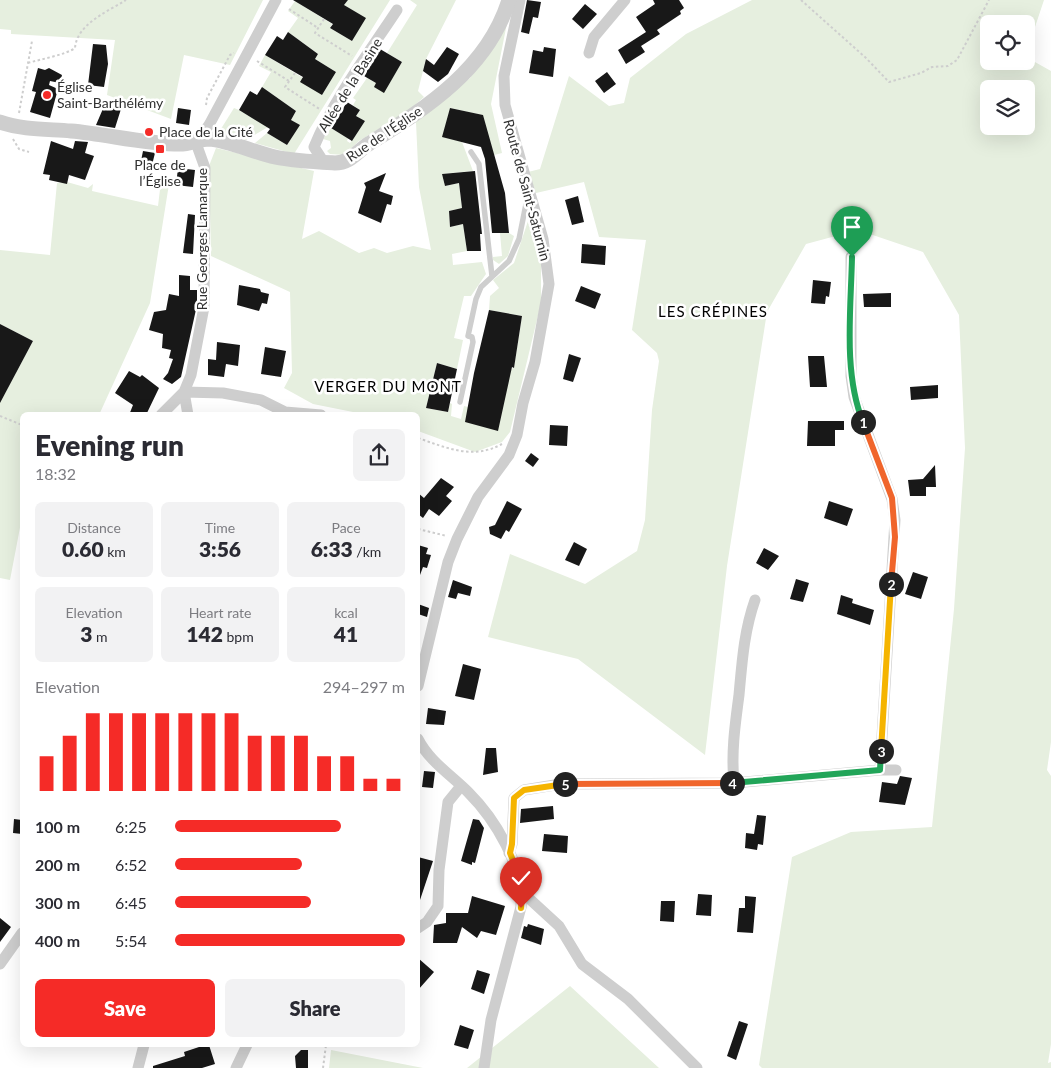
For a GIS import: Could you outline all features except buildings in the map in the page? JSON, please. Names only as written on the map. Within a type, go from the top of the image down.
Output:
[{"type":"street","points":[[196,142],[209,125],[276,0]]},
{"type":"street","name":"Rue de l'Église","points":[[10,125],[71,131],[124,140],[180,144],[209,139],[277,157],[337,163],[351,159],[365,146],[450,89],[480,57],[500,23],[509,0]]},
{"type":"street","name":"Route de Saint-Saturnin","points":[[420,678],[448,562],[457,539],[478,497],[506,460],[517,435],[535,362],[549,284],[543,239],[505,105],[504,76],[520,0]]},
{"type":"street","points":[[589,53],[594,37],[625,0]]},
{"type":"street","name":"Allée de la Basine","points":[[323,161],[314,146],[318,136],[396,10]]},
{"type":"street","name":"Rue Georges Lamarque","points":[[165,412],[184,392],[191,375],[204,307],[205,168],[196,142]]},
{"type":"street","points":[[852,257],[851,376],[854,396],[890,492],[895,520],[880,770]]},
{"type":"street","points":[[187,412],[184,392],[223,393],[262,400],[285,412]]},
{"type":"street","points":[[734,783],[732,764],[742,651],[755,600]]},
{"type":"street","points":[[420,744],[423,750],[461,786],[487,815],[510,853],[519,874],[522,892],[516,932],[491,1020],[484,1068]]},
{"type":"street","points":[[510,853],[514,798],[524,790],[561,784],[734,783],[896,770]]},
{"type":"street","points":[[420,927],[427,922],[438,906],[439,870],[448,802],[461,786]]},
{"type":"street","points":[[522,892],[559,926],[582,964],[628,999],[697,1068]]},
{"type":"street","points":[[0,964],[20,936]]},
{"type":"street","points":[[138,1068],[143,1047]]},
{"type":"street","points":[[236,1068],[246,1047]]},
{"type":"lane","points":[[471,152],[479,164],[492,276]]},
{"type":"lane","points":[[460,402],[473,342],[472,337],[468,336],[476,299],[481,287],[510,261],[519,239],[529,188]]},
{"type":"path","points":[[28,63],[54,54],[67,53],[74,48],[75,37],[81,30],[126,0]]},
{"type":"path","points":[[801,0],[866,58],[889,82],[921,73],[932,67],[948,66],[957,60],[989,0]]},
{"type":"path","points":[[289,9],[318,28]]},
{"type":"path","points":[[324,19],[315,33],[354,57]]},
{"type":"path","points":[[29,152],[16,146],[10,125],[18,108],[32,41]]},
{"type":"path","points":[[246,55],[289,81]]},
{"type":"path","points":[[295,73],[285,87],[321,110]]},
{"type":"path","points":[[0,416],[20,424]]},
{"type":"path","points":[[420,439],[448,448],[476,453],[491,450],[517,435]]},
{"type":"path","points":[[420,530],[457,539]]},
{"type":"path","points":[[323,1068],[326,1047]]},
{"type":"green space","points":[[0,0],[263,0],[230,65],[184,55],[171,119],[107,95],[115,40],[11,34],[11,30],[0,29]]},
{"type":"green space","points":[[348,0],[390,0],[294,154],[255,143],[267,133],[287,145],[299,125],[291,120],[296,111],[262,87],[271,72],[259,66],[265,55],[303,78],[322,95],[336,72],[315,59],[318,54],[288,32],[298,18],[288,11],[295,1],[332,24],[330,28],[352,41],[365,18],[344,5]]},
{"type":"green space","points":[[410,0],[456,0],[426,59],[418,91],[424,97],[408,111],[359,141],[344,155],[330,154],[327,151],[331,148],[330,141],[323,139],[331,128],[348,138],[347,141],[350,143],[365,121],[356,116],[360,110],[353,105],[356,100],[353,98],[367,78],[376,83],[384,92],[402,62],[387,53],[417,5]]},
{"type":"green space","points":[[752,0],[1044,0],[1035,27],[1035,15],[980,15],[980,70],[1035,70],[1035,62],[1051,71],[1051,742],[1047,770],[1051,776],[1051,1044],[1048,1063],[1051,1062],[1051,1068],[762,1068],[759,1065],[792,857],[851,832],[932,827],[954,609],[965,448],[959,315],[923,252],[858,230],[806,244],[767,312],[727,566],[705,755],[578,659],[488,637],[510,554],[585,584],[637,551],[645,520],[652,410],[659,361],[657,353],[632,330],[646,240],[599,237],[584,182],[536,193],[528,172],[540,169],[569,76],[609,106],[624,103],[630,78],[686,34]]},
{"type":"green space","points":[[508,18],[491,104],[502,153],[494,155],[482,115],[450,108],[443,136],[462,142],[473,171],[442,174],[445,186],[459,183],[462,208],[449,211],[450,227],[463,224],[467,251],[452,254],[453,265],[482,262],[486,274],[471,296],[464,296],[454,338],[463,340],[457,369],[437,363],[426,408],[448,412],[450,403],[452,404],[451,416],[461,419],[464,406],[468,407],[514,367],[522,316],[489,310],[490,296],[499,288],[493,280],[514,263],[529,218],[541,258],[541,303],[510,432],[502,442],[475,452],[420,432],[420,412],[353,412],[313,404],[284,388],[292,373],[290,292],[211,256],[209,166],[216,148],[314,171],[302,239],[319,231],[359,253],[374,248],[387,253],[413,246],[431,250],[419,187],[416,122],[470,78]]},
{"type":"green space","points":[[234,108],[268,127],[246,140],[221,135],[219,132]]},
{"type":"green space","points":[[161,181],[169,184],[150,303],[100,412],[20,412],[20,528],[10,580],[0,578],[0,393],[4,395],[33,341],[0,324],[0,250],[50,255],[57,183],[67,182],[88,188],[93,184],[92,191],[158,206]]},
{"type":"green space","points":[[500,233],[509,233],[514,236],[508,256],[499,264],[493,260],[493,257],[502,256]]},
{"type":"green space","points":[[570,986],[659,1068],[467,1068]]},
{"type":"green space","points":[[331,1050],[423,1068],[329,1068]]},
{"type":"place","name":"Église Saint-Barthélémy","points":[[47,95]]},
{"type":"place","name":"Place de la Cité","points":[[149,132]]},
{"type":"place","name":"Place de l’Église","points":[[160,149]]},
{"type":"district","name":"LES CRÉPINES","points":[[713,312]]},
{"type":"district","name":"VERGER DU MONT","points":[[388,387]]},
{"type":"route","points":[[521,908],[522,892],[519,874],[510,853],[512,844],[512,805],[517,793],[524,790],[561,784],[690,785],[734,783],[880,770],[895,520],[892,498],[854,396],[851,376],[852,257]]}]
